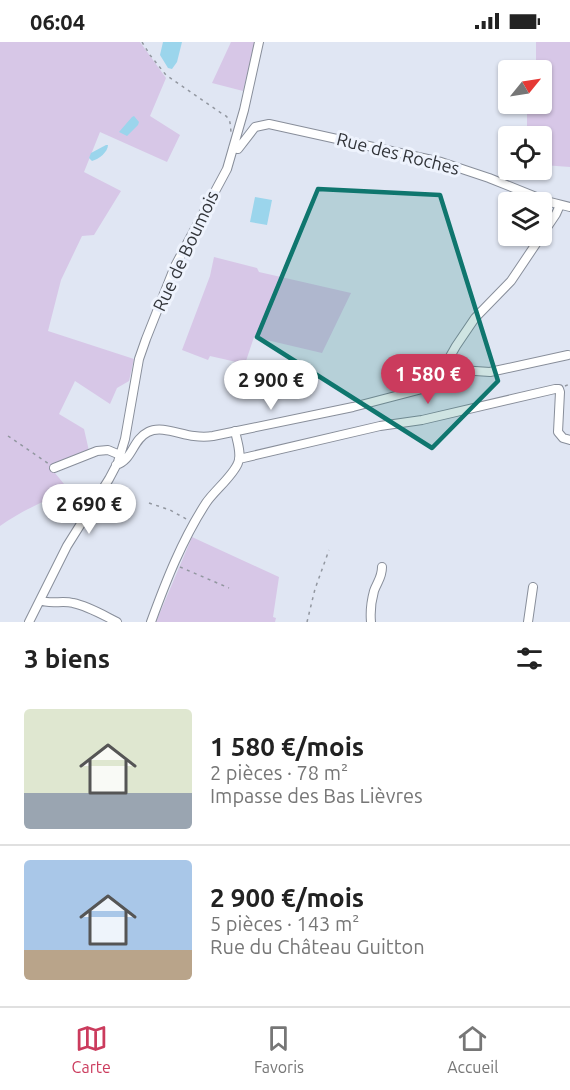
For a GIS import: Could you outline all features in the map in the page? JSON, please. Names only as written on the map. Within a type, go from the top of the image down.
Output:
[{"type":"street","name":"Rue de Boumois","points":[[118,461],[125,439],[139,359],[175,266],[227,169],[244,110],[259,42]]},
{"type":"street","name":"Rue des Roches","points":[[234,147],[238,148],[255,127],[268,124],[441,162],[570,207]]},
{"type":"street","points":[[54,468],[97,451],[108,450],[118,461],[126,461],[134,446],[149,431],[161,430],[204,437],[353,407],[420,390],[433,384],[475,318],[514,277],[560,205]]},
{"type":"street","points":[[446,365],[460,370],[490,372],[568,355]]},
{"type":"street","points":[[239,459],[380,426],[422,420],[555,388],[560,392],[559,435],[570,440]]},
{"type":"street","points":[[152,622],[164,587],[194,524],[209,500],[237,467],[240,455],[236,431]]},
{"type":"street","points":[[29,622],[67,546],[118,461]]},
{"type":"street","points":[[371,622],[370,604],[375,587],[382,576],[382,567]]},
{"type":"street","points":[[528,622],[532,587]]},
{"type":"street","points":[[40,600],[47,603],[75,603],[117,622]]},
{"type":"path","points":[[142,42],[166,75],[227,116],[230,120],[234,147]]},
{"type":"path","points":[[8,436],[54,468]]},
{"type":"path","points":[[149,503],[170,510],[194,524]]},
{"type":"path","points":[[307,622],[329,550]]},
{"type":"path","points":[[174,564],[229,588]]},
{"type":"highlighted area","points":[[318,189],[440,195],[498,381],[432,448],[257,337]]},
{"type":"shaded area","points":[[0,42],[140,42],[166,78],[150,116],[180,135],[167,162],[100,132],[84,172],[121,191],[94,235],[82,236],[61,280],[48,331],[134,359],[129,381],[117,388],[110,404],[75,381],[59,414],[84,429],[89,451],[56,465],[55,473],[67,491],[24,511],[0,526]]},
{"type":"shaded area","points":[[231,42],[255,42],[243,91],[212,83]]},
{"type":"shaded area","points":[[536,42],[570,42],[570,167],[552,166],[552,126],[527,126],[527,114],[552,114],[552,60],[536,60]]},
{"type":"shaded area","points":[[214,257],[257,268],[259,272],[351,293],[322,353],[254,337],[245,364],[210,356],[208,360],[182,350],[210,276]]},
{"type":"shaded area","points":[[192,537],[279,577],[273,617],[276,618],[275,622],[156,622]]},
{"type":"water","points":[[163,42],[182,42],[177,62],[172,69],[168,68],[160,55]]},
{"type":"water","points":[[134,116],[139,122],[138,125],[127,136],[119,132],[132,117]]},
{"type":"water","points":[[108,145],[106,150],[100,157],[92,161],[89,158],[91,153]]},
{"type":"water","points":[[255,197],[272,200],[267,225],[250,222]]}]
